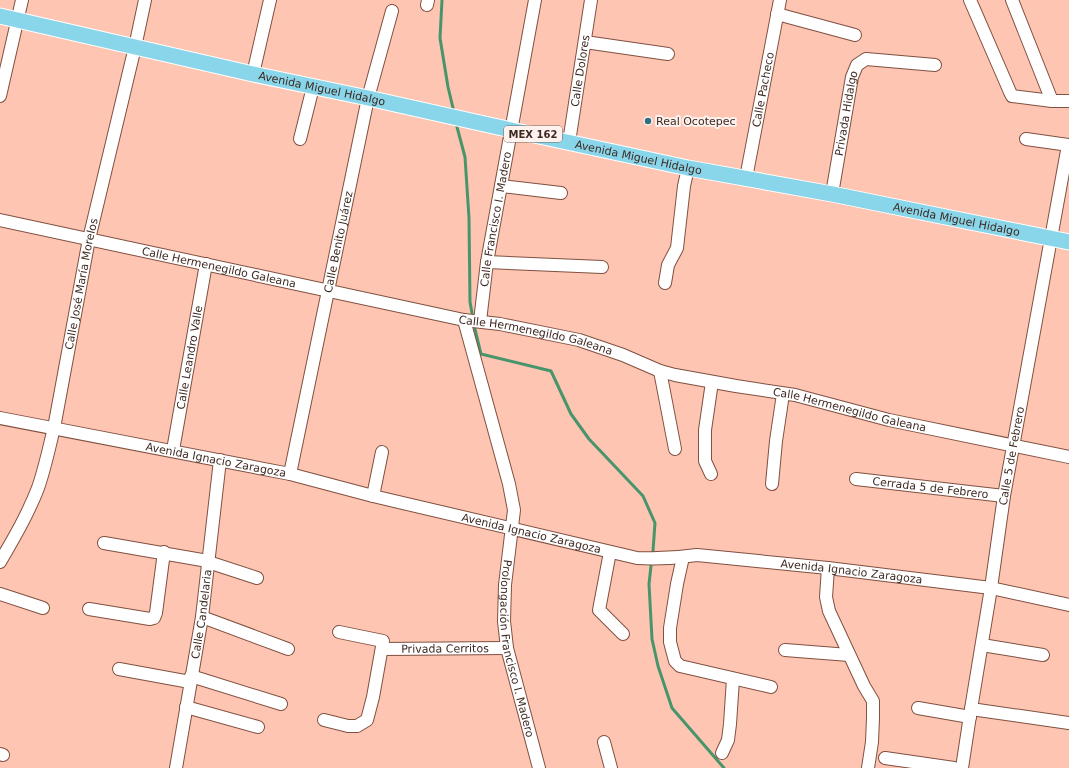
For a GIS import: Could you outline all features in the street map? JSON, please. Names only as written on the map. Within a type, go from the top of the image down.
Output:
[{"type":"main road","name":"Avenida Miguel Hidalgo","points":[[0,16],[253,74],[688,168],[832,194],[1069,242]]},
{"type":"street","points":[[0,96],[22,0]]},
{"type":"street","name":"Calle José María Morelos","points":[[0,562],[24,519],[38,488],[47,458],[54,428],[89,239],[145,0]]},
{"type":"street","points":[[253,74],[270,0]]},
{"type":"street","name":"Calle Francisco I. Madero","points":[[480,321],[487,262],[535,0]]},
{"type":"street","name":"Calle Dolores","points":[[569,142],[592,0]]},
{"type":"street","name":"Calle Pacheco","points":[[746,178],[780,0]]},
{"type":"street","points":[[970,0],[1012,96],[1052,101],[1069,101]]},
{"type":"street","points":[[1012,0],[1052,101]]},
{"type":"street","name":"Calle Benito Juárez","points":[[290,474],[368,98],[392,11]]},
{"type":"street","points":[[777,14],[855,35]]},
{"type":"street","points":[[585,42],[668,54]]},
{"type":"street","name":"Privada Hidalgo","points":[[832,194],[852,77],[857,65],[866,59],[935,65]]},
{"type":"street","points":[[300,139],[313,87]]},
{"type":"street","points":[[1026,139],[1069,145]]},
{"type":"street","name":"Calle 5 de Febrero","points":[[962,768],[1004,496],[1069,145]]},
{"type":"street","points":[[665,283],[668,265],[677,248],[684,186],[688,168]]},
{"type":"street","points":[[501,186],[561,193]]},
{"type":"street","name":"Calle Hermenegildo Galeana","points":[[0,220],[464,320],[480,321],[579,340],[623,355],[660,371],[675,375],[795,395],[889,420],[1069,457]]},
{"type":"street","points":[[487,262],[602,267]]},
{"type":"street","name":"Calle Leandro Valle","points":[[173,450],[206,264]]},
{"type":"street","points":[[464,320],[509,484],[514,510],[512,528]]},
{"type":"street","points":[[660,371],[675,449]]},
{"type":"street","points":[[711,474],[705,461],[705,430],[712,382]]},
{"type":"street","points":[[772,484],[776,441],[783,394]]},
{"type":"street","name":"Avenida Ignacio Zaragoza","points":[[0,418],[173,450],[290,474],[373,496],[637,558],[653,559],[697,554],[828,568],[991,588],[1069,605]]},
{"type":"street","points":[[373,496],[382,452]]},
{"type":"street","name":"Calle Candelaria","points":[[176,768],[202,617],[220,460]]},
{"type":"street","name":"Cerrada 5 de Febrero","points":[[856,479],[1004,496]]},
{"type":"street","name":"Prolongación Francisco I. Madero","points":[[512,528],[505,585],[504,621],[507,648],[539,768]]},
{"type":"street","points":[[104,542],[164,552],[209,562],[256,578]]},
{"type":"street","points":[[89,609],[150,619],[154,618],[156,613],[164,552]]},
{"type":"street","points":[[610,552],[599,610],[623,634]]},
{"type":"street","points":[[683,556],[670,628],[670,642],[675,661],[680,666],[771,687]]},
{"type":"street","points":[[828,568],[826,597],[829,611],[849,656],[873,700],[872,736],[868,768]]},
{"type":"street","points":[[0,594],[43,608]]},
{"type":"street","points":[[202,617],[288,649]]},
{"type":"street","points":[[324,720],[348,726],[357,726],[367,720],[374,697],[383,641],[339,632]]},
{"type":"street","points":[[982,645],[1043,655]]},
{"type":"street","name":"Privada Cerritos","points":[[382,649],[507,648]]},
{"type":"street","points":[[785,650],[849,656]]},
{"type":"street","points":[[119,668],[191,679],[281,704]]},
{"type":"street","points":[[722,753],[728,740],[733,678]]},
{"type":"street","points":[[186,707],[258,727]]},
{"type":"street","points":[[918,708],[1069,723]]},
{"type":"street","points":[[604,742],[611,768]]},
{"type":"street","points":[[885,758],[954,768]]},
{"type":"waterway","points":[[442,0],[440,38],[453,108]]},
{"type":"waterway","points":[[457,127],[465,157],[469,218],[470,302],[472,313]]},
{"type":"waterway","points":[[475,329],[481,354],[551,371],[571,414],[589,439],[643,496],[655,523],[653,551]]},
{"type":"waterway","points":[[651,566],[649,584],[652,639],[658,666],[672,708],[724,768]]},
{"type":"place","name":"Real Ocotepec","points":[[648,121]]}]
